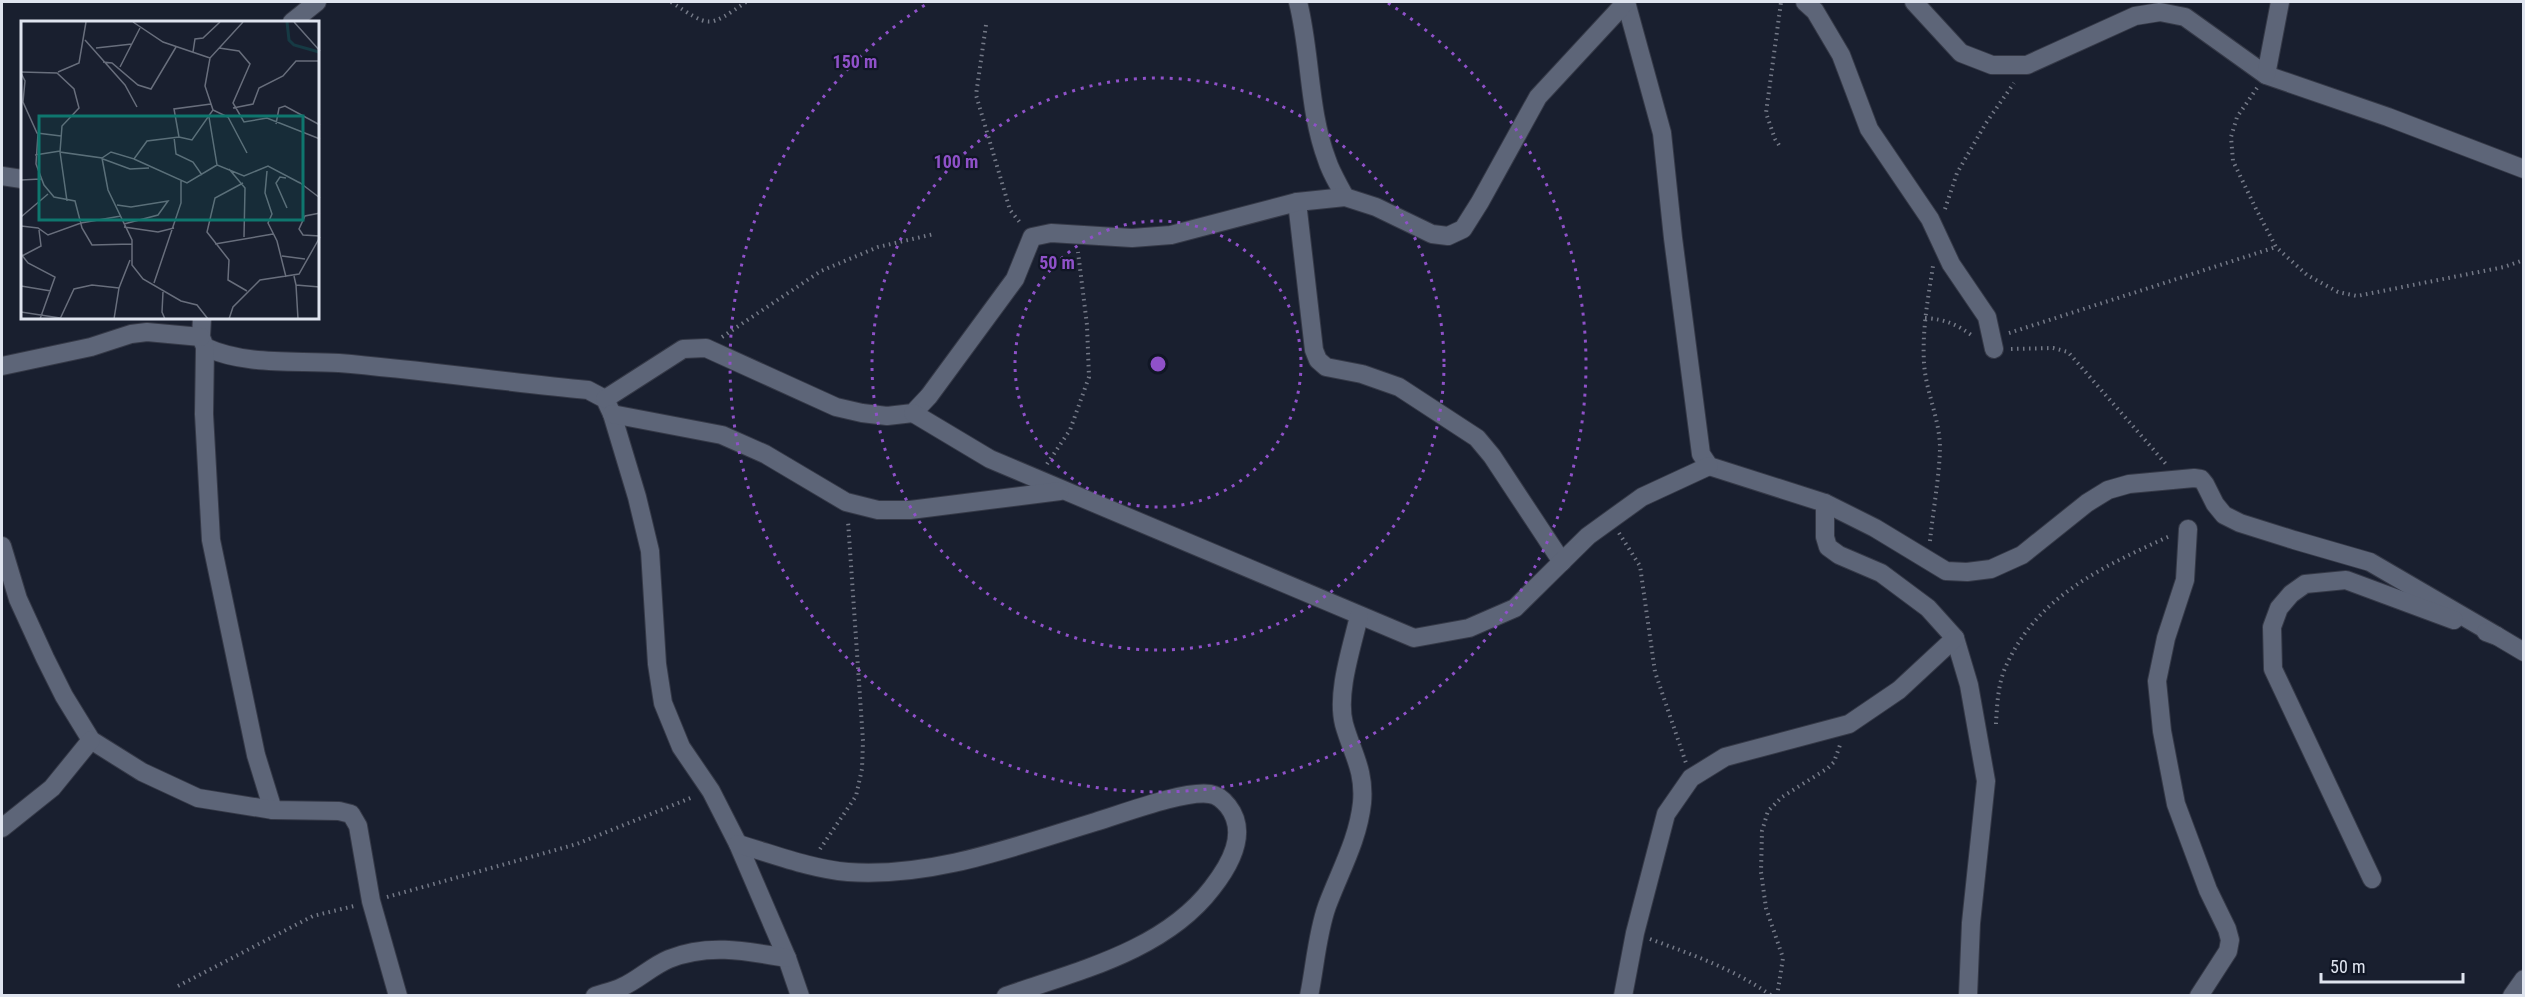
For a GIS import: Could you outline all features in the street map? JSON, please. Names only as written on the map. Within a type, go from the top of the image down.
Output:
[{"type":"street","points":[[293,21],[316,2]]},
{"type":"street","points":[[1298,2],[1317,123],[1327,160],[1345,197]]},
{"type":"street","points":[[913,413],[929,396],[1016,279],[1032,237],[1052,233],[1132,238],[1171,235],[1297,202],[1345,197],[1376,207],[1432,234],[1448,236],[1463,229],[1538,97],[1626,2],[1662,133],[1701,454],[1709,466],[1825,503],[1875,528],[1946,571],[1967,572],[1991,569],[2022,555],[2087,503],[2108,490],[2129,484],[2178,477],[2200,479],[2224,515],[2240,523],[2370,562],[2523,652]]},
{"type":"street","points":[[1805,2],[1815,11],[1841,55],[1869,129],[1930,219],[1951,264],[1987,317],[1993,343]]},
{"type":"street","points":[[1914,2],[1961,53],[1992,65],[2027,65],[2135,16],[2160,12],[2185,17],[2266,75],[2388,117],[2523,169]]},
{"type":"street","points":[[2266,75],[2280,2]]},
{"type":"street","points":[[2,176],[21,179]]},
{"type":"street","points":[[1297,202],[1314,350],[1318,360],[1326,367],[1362,374],[1399,387],[1477,438],[1492,456],[1562,562]]},
{"type":"street","points":[[202,320],[204,414],[211,540],[256,755],[273,810]]},
{"type":"street","points":[[2,366],[91,347],[131,334],[147,332],[203,342],[219,353],[239,358],[340,363],[588,390],[599,394],[609,406],[637,497],[650,551],[657,664],[663,703],[681,747],[711,791],[738,844],[787,958],[800,996]]},
{"type":"street","points":[[609,406],[683,349],[706,348],[837,407],[887,416],[913,413],[990,459],[1414,638],[1469,628],[1515,608],[1588,536],[1642,497],[1709,466]]},
{"type":"street","points":[[609,406],[722,435],[765,453],[846,502],[878,510],[910,510],[1062,491]]},
{"type":"street","points":[[1825,503],[1825,537],[1828,547],[1839,555],[1881,573],[1904,587],[1928,608],[1955,638],[1968,685],[1986,781],[1971,922],[1968,996]]},
{"type":"street","points":[[2188,529],[2185,580],[2166,638],[2157,681],[2162,731],[2176,804],[2208,890],[2227,928],[2230,940],[2228,951],[2199,996]]},
{"type":"street","points":[[2,546],[18,599],[64,696],[91,740],[142,772],[198,798],[273,810],[339,811],[351,814],[358,826],[370,901],[398,996]]},
{"type":"street","points":[[2372,879],[2273,669],[2272,627],[2279,608],[2291,594],[2305,584],[2346,579],[2497,636]]},
{"type":"street","points":[[2,607],[18,599]]},
{"type":"street","points":[[1309,996],[1326,909],[1357,833],[1360,813],[1362,777],[1344,723],[1342,705],[1343,688],[1359,616]]},
{"type":"street","points":[[1623,996],[1635,933],[1666,814],[1691,778],[1725,757],[1849,724],[1899,690],[1955,638]]},
{"type":"street","points":[[2,828],[52,788],[91,740]]},
{"type":"street","points":[[738,844],[846,872],[886,873],[968,860],[1173,798],[1210,794],[1224,801],[1234,814],[1238,834],[1235,851],[1212,888],[1188,913],[1145,943],[1090,967],[1006,996]]},
{"type":"street","points":[[595,996],[622,987],[669,958],[691,952],[718,948],[787,958]]},
{"type":"street","points":[[2512,996],[2523,980]]},
{"type":"path","points":[[671,2],[702,22],[714,22],[746,2]]},
{"type":"path","points":[[1779,145],[1766,113],[1781,2]]},
{"type":"path","points":[[986,25],[976,95],[1010,210],[1032,237]]},
{"type":"path","points":[[1928,561],[1940,449],[1938,420],[1928,393],[1924,363],[1925,318],[1937,234],[1956,173],[1986,123],[2027,65]]},
{"type":"path","points":[[2266,75],[2237,117],[2231,137],[2233,161],[2276,247],[2307,275],[2338,292],[2357,296],[2504,267],[2523,260]]},
{"type":"path","points":[[706,348],[821,271],[878,247],[934,234]]},
{"type":"path","points":[[1036,479],[1070,430],[1089,377],[1087,325],[1076,236]]},
{"type":"path","points":[[1993,343],[2276,247]]},
{"type":"path","points":[[1925,318],[1941,319],[1956,324],[1980,341],[2053,348],[2068,352],[2178,477]]},
{"type":"path","points":[[808,864],[856,796],[862,769],[863,741],[846,502]]},
{"type":"path","points":[[1611,520],[1640,566],[1655,672],[1691,778]]},
{"type":"path","points":[[1995,727],[2005,668],[2022,637],[2043,611],[2066,590],[2116,561],[2188,529]]},
{"type":"path","points":[[1777,996],[1783,958],[1766,908],[1761,872],[1762,831],[1768,811],[1782,797],[1834,762],[1849,724]]},
{"type":"path","points":[[178,986],[313,916],[577,844],[711,791]]},
{"type":"path","points":[[1635,933],[1722,966],[1748,979],[1772,996]]}]
